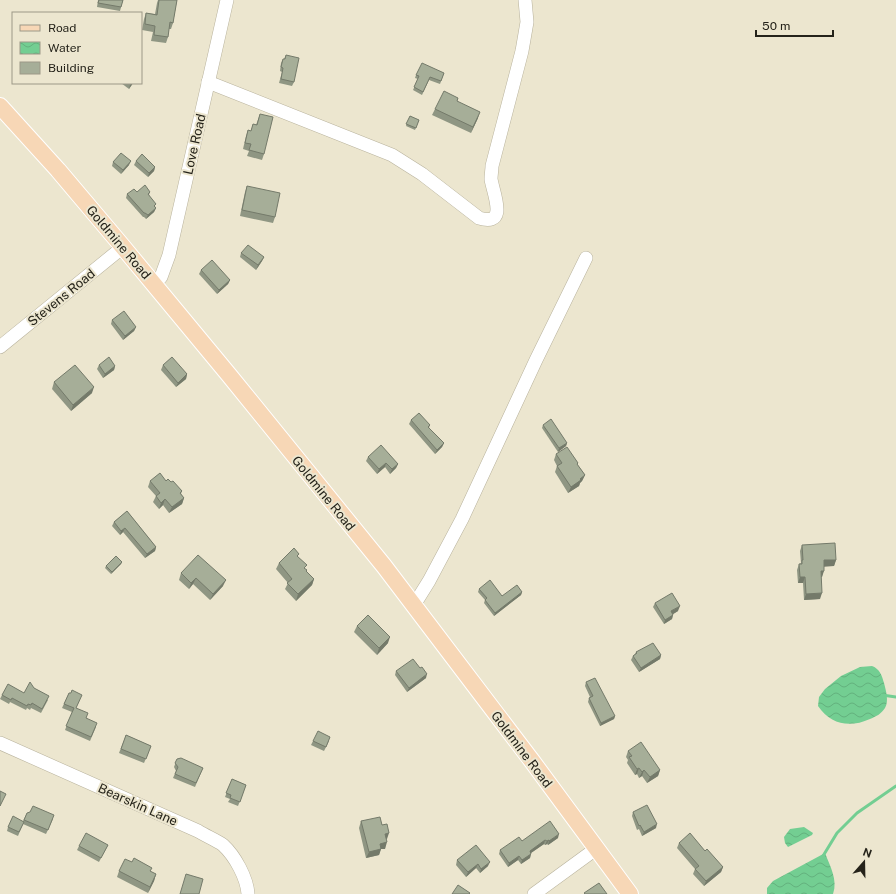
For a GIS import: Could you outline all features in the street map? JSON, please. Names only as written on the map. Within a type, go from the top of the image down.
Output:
[{"type":"main road","name":"Goldmine Road","points":[[0,106],[58,170],[123,247],[315,480],[414,605],[630,894]]},
{"type":"street","name":"Love Road","points":[[154,285],[161,277],[168,255],[227,0]]},
{"type":"street","points":[[208,82],[392,155],[422,174],[479,218],[487,220],[492,219],[497,212],[498,204],[491,178],[492,166],[523,45],[527,22],[525,0]]},
{"type":"street","name":"Stevens Road","points":[[0,347],[123,247]]},
{"type":"street","points":[[414,605],[429,581],[462,519],[532,367],[586,258]]},
{"type":"street","name":"Bearskin Lane","points":[[0,743],[198,831],[223,846],[237,862],[247,884],[248,894]]},
{"type":"street","points":[[534,894],[597,848]]},
{"type":"water","points":[[872,666],[880,673],[887,696],[885,708],[879,715],[863,722],[848,724],[835,721],[823,712],[818,706],[819,697],[825,689],[841,676],[860,667]]},
{"type":"water","points":[[804,827],[813,833],[812,835],[788,847],[785,843],[784,837],[790,829]]},
{"type":"water","points":[[825,853],[834,878],[835,884],[833,894],[767,894],[767,888],[773,881]]},
{"type":"building","points":[[99,0],[123,0],[121,7],[98,3]]},
{"type":"building","points":[[159,0],[177,0],[173,23],[170,22],[168,37],[154,35],[155,26],[145,24],[146,13],[157,15]]},
{"type":"building","points":[[286,55],[299,58],[294,82],[281,79],[283,68],[281,67],[283,59],[285,59]]},
{"type":"building","points":[[422,63],[444,73],[441,81],[430,77],[423,92],[414,87],[419,76],[416,75]]},
{"type":"building","points":[[444,91],[458,98],[457,101],[480,112],[473,127],[435,109]]},
{"type":"building","points":[[260,114],[273,117],[264,154],[249,150],[251,144],[245,143],[248,130],[251,131],[253,124],[257,125]]},
{"type":"building","points":[[410,116],[419,120],[416,128],[406,124]]},
{"type":"building","points":[[121,153],[131,161],[123,170],[113,162]]},
{"type":"building","points":[[142,154],[155,167],[149,173],[136,161]]},
{"type":"building","points":[[145,185],[150,192],[148,194],[156,204],[154,206],[156,208],[148,215],[144,213],[127,194],[134,189],[137,192]]},
{"type":"building","points":[[247,186],[280,193],[275,217],[242,210]]},
{"type":"building","points":[[248,245],[264,257],[258,265],[241,253]]},
{"type":"building","points":[[212,260],[230,280],[219,290],[201,270]]},
{"type":"building","points":[[124,311],[136,327],[125,336],[112,320]]},
{"type":"building","points":[[109,357],[115,366],[105,374],[99,365]]},
{"type":"building","points":[[172,357],[187,374],[178,383],[163,365]]},
{"type":"building","points":[[75,365],[94,387],[73,405],[54,382]]},
{"type":"building","points":[[419,413],[430,425],[428,427],[444,443],[437,450],[411,420]]},
{"type":"building","points":[[551,419],[567,443],[559,448],[543,425]]},
{"type":"building","points":[[381,445],[398,464],[392,469],[386,463],[379,469],[368,457]]},
{"type":"building","points":[[567,447],[585,475],[571,487],[557,466],[562,463],[556,454]]},
{"type":"building","points":[[160,473],[166,481],[168,479],[171,482],[173,481],[182,491],[180,493],[184,498],[172,507],[165,499],[161,503],[156,496],[160,493],[150,481]]},
{"type":"building","points":[[127,511],[156,547],[147,554],[125,528],[121,531],[114,522]]},
{"type":"building","points":[[835,543],[836,560],[824,560],[824,571],[821,571],[822,593],[806,594],[805,577],[800,577],[799,564],[802,564],[803,560],[802,545]]},
{"type":"building","points":[[294,548],[299,554],[297,556],[307,565],[304,568],[314,579],[298,594],[287,583],[292,579],[279,563]]},
{"type":"building","points":[[198,555],[226,580],[213,594],[196,578],[191,583],[181,573]]},
{"type":"building","points":[[116,556],[122,562],[112,572],[106,566]]},
{"type":"building","points":[[490,580],[502,596],[517,585],[522,592],[495,613],[485,600],[487,598],[479,589]]},
{"type":"building","points":[[672,593],[680,606],[671,611],[673,615],[665,620],[655,603]]},
{"type":"building","points":[[368,615],[390,637],[379,648],[357,626]]},
{"type":"building","points":[[653,643],[661,655],[641,668],[633,656],[637,653],[636,652]]},
{"type":"building","points":[[413,659],[427,674],[409,688],[396,671]]},
{"type":"building","points":[[595,678],[615,716],[601,723],[589,698],[593,696],[586,682]]},
{"type":"building","points":[[30,682],[34,688],[49,696],[42,709],[32,703],[31,705],[28,704],[27,706],[12,698],[11,700],[2,695],[8,684],[24,693]]},
{"type":"building","points":[[72,690],[82,695],[76,708],[88,713],[86,718],[97,723],[91,737],[66,726],[74,708],[64,704]]},
{"type":"building","points":[[318,731],[330,737],[326,747],[313,741]]},
{"type":"building","points":[[126,735],[151,746],[146,759],[121,749]]},
{"type":"building","points":[[641,742],[660,770],[650,777],[644,770],[642,772],[639,768],[637,769],[629,757],[632,756],[628,751]]},
{"type":"building","points":[[181,758],[203,768],[196,783],[175,774],[178,767],[175,763],[177,759]]},
{"type":"building","points":[[232,779],[246,785],[240,802],[230,798],[231,795],[226,793]]},
{"type":"building","points":[[0,791],[6,794],[0,806]]},
{"type":"building","points":[[647,805],[657,824],[644,832],[640,825],[639,826],[633,812]]},
{"type":"building","points":[[33,806],[54,815],[48,830],[24,820],[27,813],[30,812]]},
{"type":"building","points":[[13,816],[24,822],[19,832],[8,827]]},
{"type":"building","points":[[380,817],[382,825],[387,824],[389,833],[385,834],[387,842],[380,844],[381,849],[369,852],[361,821]]},
{"type":"building","points":[[550,821],[559,834],[549,841],[545,840],[530,851],[531,854],[522,860],[519,856],[509,863],[500,850],[519,837],[522,841]]},
{"type":"building","points":[[86,833],[108,845],[101,858],[79,846]]},
{"type":"building","points":[[690,833],[705,851],[707,849],[723,867],[706,881],[695,869],[699,866],[679,843]]},
{"type":"building","points":[[476,845],[490,862],[481,869],[478,864],[468,872],[457,860]]},
{"type":"building","points":[[134,858],[152,868],[150,871],[156,874],[150,887],[119,871],[125,859],[132,862]]},
{"type":"building","points":[[186,874],[203,879],[199,894],[180,894]]},
{"type":"building","points":[[599,883],[607,894],[584,893]]},
{"type":"building","points":[[458,885],[470,893],[452,894]]},
{"type":"waterway","points":[[882,695],[896,697]]},
{"type":"waterway","points":[[823,856],[837,833],[857,813],[896,786]]}]
